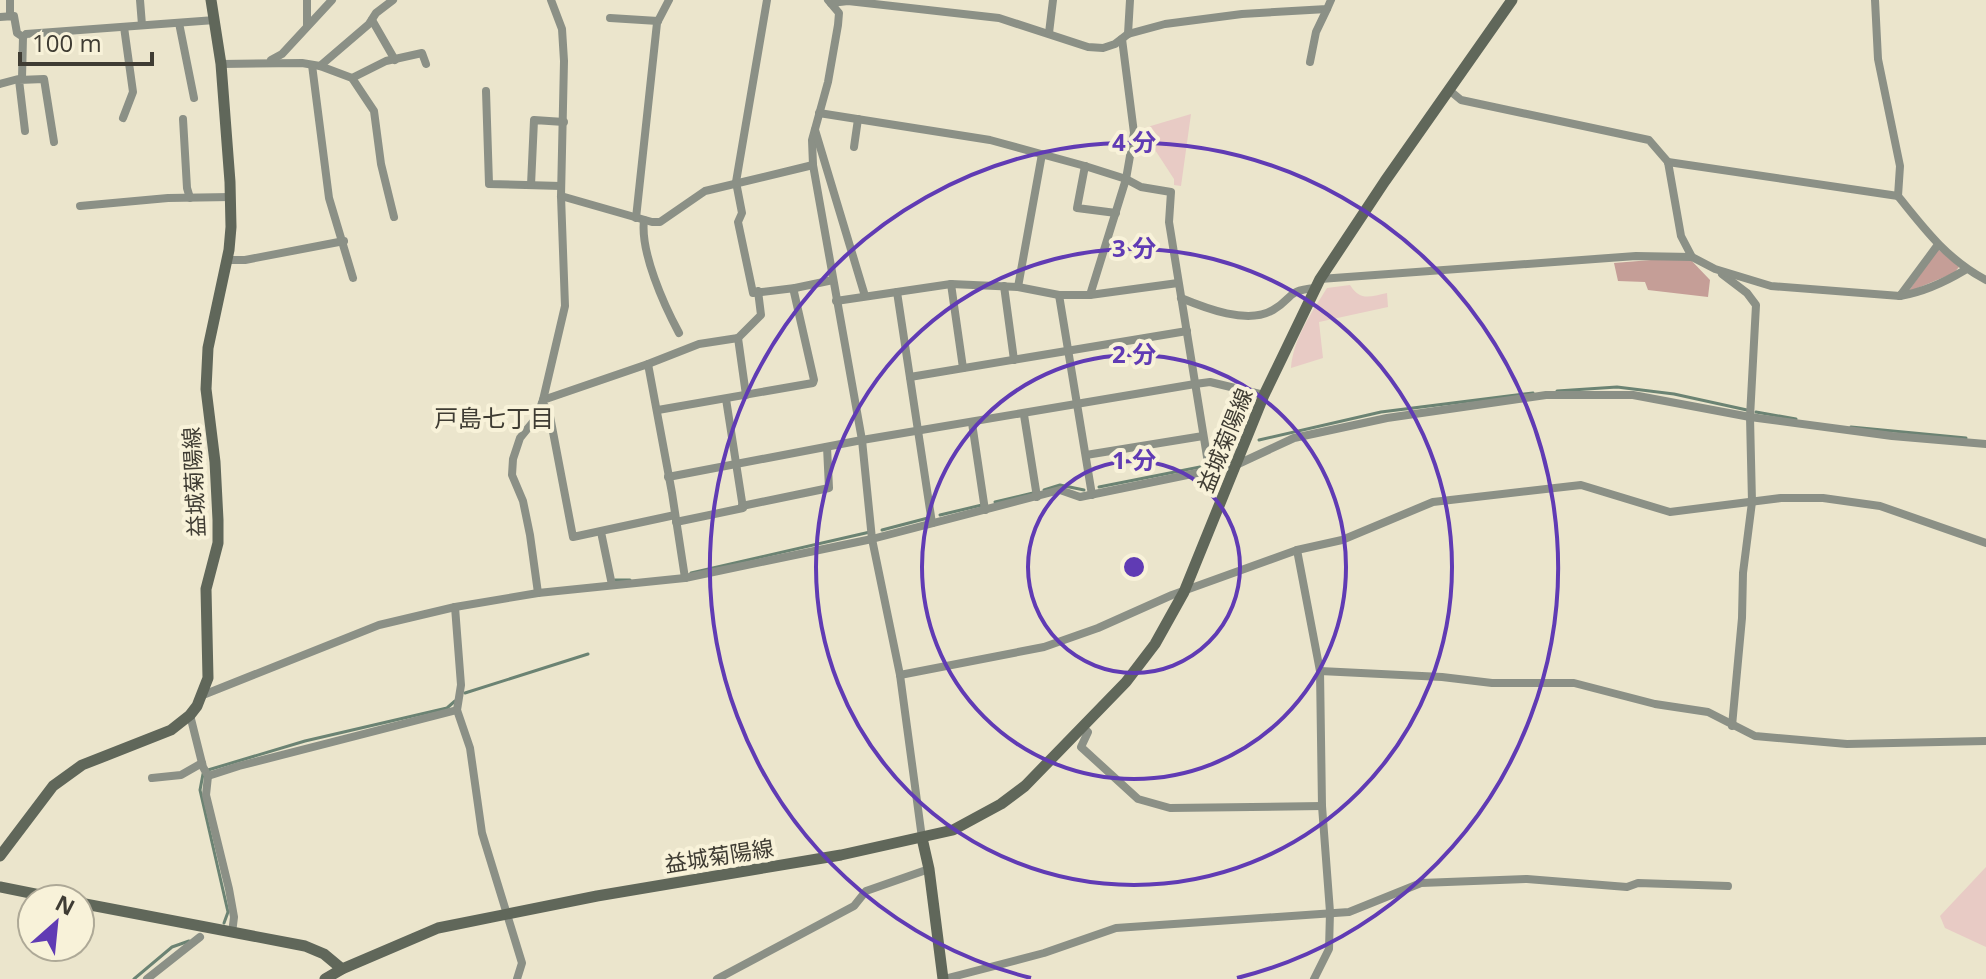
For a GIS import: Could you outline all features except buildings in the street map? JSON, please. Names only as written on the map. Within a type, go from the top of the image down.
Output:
[{"type":"main road","name":"益城菊陽線","points":[[0,856],[53,786],[82,765],[171,730],[190,715],[203,695],[208,678],[206,589],[218,543],[218,520],[206,389],[208,348],[231,227],[221,64],[211,0]]},
{"type":"main road","name":"益城菊陽線","points":[[325,979],[438,928],[505,913],[841,855],[953,830],[1001,804],[1025,786],[1140,666],[1155,644],[1184,592],[1264,395],[1318,283],[1512,0]]},
{"type":"main road","points":[[922,838],[943,979]]},
{"type":"main road","points":[[96,906],[305,946],[324,954],[342,969]]},
{"type":"street","points":[[10,0],[10,16]]},
{"type":"street","points":[[140,0],[142,25]]},
{"type":"street","points":[[307,0],[307,26]]},
{"type":"street","points":[[267,62],[282,54],[332,0]]},
{"type":"street","points":[[316,66],[393,0]]},
{"type":"street","points":[[538,593],[523,501],[512,475],[515,450],[537,417],[565,306],[561,191],[564,61],[562,29],[551,0]]},
{"type":"street","points":[[669,0],[658,21],[640,219],[644,245],[679,333]]},
{"type":"street","points":[[767,0],[736,182],[742,213],[738,222],[753,293],[833,280]]},
{"type":"street","points":[[1049,33],[1053,0]]},
{"type":"street","points":[[1090,295],[1126,179],[1134,133],[1125,36],[1130,0]]},
{"type":"street","points":[[1875,0],[1878,59],[1900,166],[1898,196],[1937,246],[1965,270],[1986,280]]},
{"type":"street","points":[[830,2],[848,1],[999,18],[1088,47],[1103,48],[1125,36],[1180,22],[1329,4]]},
{"type":"street","points":[[830,2],[839,13],[838,25],[812,140],[813,165],[862,440],[872,539],[900,675],[922,838]]},
{"type":"street","points":[[1310,62],[1316,32],[1329,4]]},
{"type":"street","points":[[0,17],[14,16],[17,33],[23,37]]},
{"type":"street","points":[[610,18],[658,21]]},
{"type":"street","points":[[23,37],[26,34],[215,20]]},
{"type":"street","points":[[372,20],[395,60]]},
{"type":"street","points":[[179,23],[194,98]]},
{"type":"street","points":[[123,118],[133,92],[124,27]]},
{"type":"street","points":[[23,37],[22,78],[19,80],[25,131]]},
{"type":"street","points":[[352,78],[386,61],[422,53],[426,64]]},
{"type":"street","points":[[221,64],[267,62],[316,66],[352,78],[374,111],[381,164],[394,217]]},
{"type":"street","points":[[316,66],[329,198],[353,278]]},
{"type":"street","points":[[0,84],[44,79],[54,142]]},
{"type":"street","points":[[1449,90],[1461,100],[1649,140],[1668,162],[1681,236],[1692,257]]},
{"type":"street","points":[[486,91],[489,184],[531,185],[561,191],[640,219],[660,222],[705,191],[813,165]]},
{"type":"street","points":[[819,113],[990,140],[1085,166],[1141,187],[1171,192],[1169,222],[1209,469]]},
{"type":"street","points":[[183,119],[190,198]]},
{"type":"street","points":[[854,147],[858,119]]},
{"type":"street","points":[[531,185],[534,120],[564,122]]},
{"type":"street","points":[[815,129],[865,296]]},
{"type":"street","points":[[1018,287],[1042,154]]},
{"type":"street","points":[[1668,162],[1898,196]]},
{"type":"street","points":[[1085,166],[1077,208],[1116,213]]},
{"type":"street","points":[[80,206],[231,197]]},
{"type":"street","points":[[227,260],[245,260],[344,241]]},
{"type":"street","points":[[1900,296],[1937,246]]},
{"type":"street","points":[[1181,298],[1209,310],[1230,314],[1269,313],[1295,290],[1318,283],[1636,256],[1692,257],[1715,269],[1747,293],[1756,305],[1750,417],[1752,502],[1743,573],[1732,726]]},
{"type":"street","points":[[1715,269],[1771,286],[1900,296],[1946,282],[1965,270]]},
{"type":"street","points":[[836,301],[951,284],[1018,287],[1059,295],[1090,295],[1178,283]]},
{"type":"street","points":[[951,284],[963,368]]},
{"type":"street","points":[[1004,286],[1014,360]]},
{"type":"street","points":[[658,410],[813,383],[795,288]]},
{"type":"street","points":[[542,401],[699,344],[738,338],[761,315],[758,291]]},
{"type":"street","points":[[897,292],[932,523]]},
{"type":"street","points":[[1059,295],[1092,495]]},
{"type":"street","points":[[910,377],[1187,331]]},
{"type":"street","points":[[738,338],[746,395]]},
{"type":"street","points":[[648,364],[685,578]]},
{"type":"street","points":[[668,477],[862,440],[1195,384],[1210,382],[1264,395]]},
{"type":"street","points":[[203,695],[379,625],[455,607],[538,593],[685,578],[872,539],[1060,490],[1080,497],[1236,465],[1294,438],[1387,418],[1546,395],[1633,395],[1750,417],[1892,436],[1986,444]]},
{"type":"street","points":[[542,401],[549,411],[573,537],[742,510],[726,399]]},
{"type":"street","points":[[1024,415],[1037,497]]},
{"type":"street","points":[[972,423],[985,510]]},
{"type":"street","points":[[1086,455],[1203,436]]},
{"type":"street","points":[[742,506],[829,488],[827,447]]},
{"type":"street","points":[[900,675],[1044,647],[1098,628],[1172,595],[1297,550],[1342,540],[1433,502],[1581,485],[1670,512],[1781,498],[1823,498],[1880,506],[1986,543]]},
{"type":"street","points":[[601,532],[612,585]]},
{"type":"street","points":[[1297,550],[1320,671],[1322,806],[1330,912],[1329,949],[1314,979]]},
{"type":"street","points":[[455,607],[461,685],[457,710],[470,748],[482,833],[522,963],[517,979]]},
{"type":"street","points":[[1320,671],[1442,677],[1492,683],[1574,683],[1655,704],[1708,712],[1755,736],[1847,744],[1986,741]]},
{"type":"street","points":[[208,776],[457,710]]},
{"type":"street","points":[[190,715],[208,776],[206,795],[229,889],[234,917],[232,933]]},
{"type":"street","points":[[1083,727],[1088,732],[1081,747],[1138,799],[1170,808],[1322,806]]},
{"type":"street","points":[[152,778],[181,775],[202,763]]},
{"type":"street","points":[[717,979],[854,906],[866,891],[929,869]]},
{"type":"street","points":[[943,979],[1044,953],[1116,928],[1349,912],[1421,883],[1527,879],[1627,887],[1638,883],[1728,886]]},
{"type":"street","points":[[147,979],[200,937]]},
{"type":"shaded area","points":[[1191,114],[1181,186],[1174,185],[1174,179],[1144,133],[1144,128]]},
{"type":"shaded area","points":[[1938,249],[1959,267],[1954,273],[1908,292]]},
{"type":"shaded area","points":[[1688,257],[1710,280],[1708,297],[1648,290],[1645,282],[1618,281],[1614,263]]},
{"type":"shaded area","points":[[1350,285],[1361,296],[1387,293],[1388,307],[1319,322],[1323,358],[1291,368],[1299,336],[1327,288]]},
{"type":"shaded area","points":[[1986,867],[1986,947],[1945,928],[1940,916]]},
{"type":"waterway","points":[[1557,391],[1617,387],[1674,394],[1747,410]]},
{"type":"waterway","points":[[1259,440],[1381,412],[1533,393]]},
{"type":"waterway","points":[[1756,412],[1796,419]]},
{"type":"waterway","points":[[1851,427],[1966,438]]},
{"type":"waterway","points":[[1215,463],[1227,459]]},
{"type":"waterway","points":[[1099,487],[1205,466]]},
{"type":"waterway","points":[[1044,490],[1060,485],[1084,490]]},
{"type":"waterway","points":[[995,502],[1033,493]]},
{"type":"waterway","points":[[940,515],[982,505]]},
{"type":"waterway","points":[[882,530],[928,518]]},
{"type":"waterway","points":[[691,573],[870,532]]},
{"type":"waterway","points":[[615,580],[630,580]]},
{"type":"waterway","points":[[465,693],[588,654]]},
{"type":"waterway","points":[[208,770],[305,741],[447,708],[455,701]]},
{"type":"waterway","points":[[203,774],[200,790],[228,912],[224,923]]},
{"type":"waterway","points":[[134,979],[172,947],[189,941]]},
{"type":"district","name":"戸島七丁目","points":[[494,417]]}]
